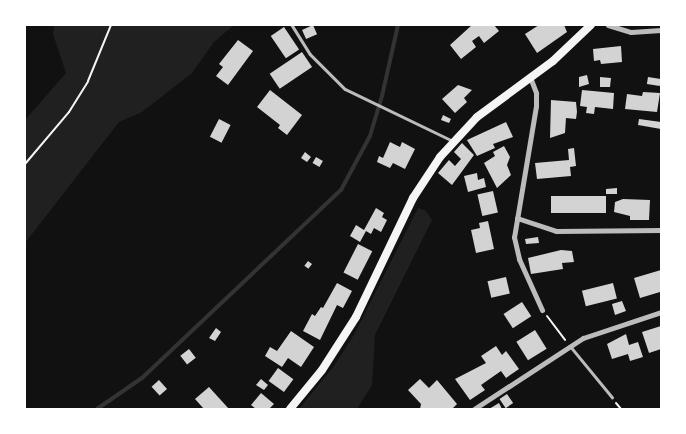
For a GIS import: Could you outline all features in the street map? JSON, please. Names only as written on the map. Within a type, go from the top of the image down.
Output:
[{"type":"main road","points":[[290,409],[322,370],[352,324],[413,198],[454,142],[478,117],[569,48],[591,25]]},
{"type":"street","points":[[608,25],[631,32],[661,30]]},
{"type":"street","points":[[530,77],[536,93],[536,106],[517,218],[515,245],[542,310]]},
{"type":"street","points":[[517,218],[556,231],[661,230]]},
{"type":"street","points":[[474,409],[570,345],[598,332],[661,312]]},
{"type":"lane","points":[[292,25],[310,54],[345,89],[454,142]]},
{"type":"lane","points":[[570,345],[612,397]]},
{"type":"path","points":[[25,164],[69,112],[88,81],[111,25]]},
{"type":"path","points":[[542,310],[570,345]]},
{"type":"shaded area","points":[[54,25],[234,25],[214,42],[192,73],[142,112],[119,122],[25,243],[25,120],[66,73],[53,34]]},
{"type":"shaded area","points":[[418,208],[426,211],[432,220],[375,335],[372,385],[357,409],[299,409],[334,366],[355,333]]},
{"type":"building","points":[[313,25],[317,34],[306,39],[302,30]]},
{"type":"building","points":[[472,25],[494,25],[499,31],[484,43],[479,36],[472,41],[476,47],[461,59],[450,45]]},
{"type":"building","points":[[539,25],[564,25],[567,32],[537,53],[525,34]]},
{"type":"building","points":[[284,27],[299,49],[286,58],[271,36]]},
{"type":"building","points":[[238,40],[253,51],[228,85],[216,76],[223,67],[219,64]]},
{"type":"building","points":[[621,46],[622,62],[601,64],[600,60],[594,61],[593,49]]},
{"type":"building","points":[[302,52],[312,67],[280,89],[270,74]]},
{"type":"building","points":[[587,75],[589,84],[579,87],[579,77]]},
{"type":"building","points":[[600,77],[611,78],[610,87],[600,87]]},
{"type":"building","points":[[648,77],[661,79],[660,86],[647,84]]},
{"type":"building","points":[[458,85],[472,90],[464,98],[467,102],[455,113],[442,99]]},
{"type":"building","points":[[270,90],[302,115],[287,135],[278,128],[280,125],[257,107]]},
{"type":"building","points":[[582,90],[614,93],[613,109],[595,107],[594,114],[586,113],[587,107],[580,106]]},
{"type":"building","points":[[643,92],[660,93],[657,112],[625,109],[627,94],[642,96]]},
{"type":"building","points":[[551,100],[576,102],[577,112],[576,119],[566,118],[565,133],[550,138]]},
{"type":"building","points":[[443,115],[451,119],[449,123],[441,120]]},
{"type":"building","points":[[219,119],[231,125],[222,143],[210,137]]},
{"type":"building","points":[[639,119],[661,122],[661,129],[638,125]]},
{"type":"building","points":[[506,122],[513,137],[493,144],[495,148],[477,156],[467,140]]},
{"type":"building","points":[[390,142],[400,147],[402,142],[415,149],[405,169],[393,163],[390,168],[377,162],[379,156],[383,158]]},
{"type":"building","points":[[462,143],[474,155],[452,185],[438,173],[449,160],[455,166],[461,159],[454,152]]},
{"type":"building","points":[[504,146],[510,157],[507,165],[511,175],[497,188],[484,163],[495,156],[493,152]]},
{"type":"building","points":[[574,148],[576,166],[570,167],[571,176],[537,179],[535,163],[569,160],[568,149]]},
{"type":"building","points":[[305,152],[311,157],[307,162],[301,158]]},
{"type":"building","points":[[316,157],[323,161],[319,167],[312,163]]},
{"type":"building","points":[[477,173],[478,180],[484,178],[486,187],[468,192],[464,176]]},
{"type":"building","points":[[617,188],[617,194],[606,194],[606,189]]},
{"type":"building","points":[[493,191],[498,212],[482,216],[477,195]]},
{"type":"building","points":[[551,196],[606,196],[606,213],[551,213]]},
{"type":"building","points":[[623,199],[650,200],[649,220],[630,220],[630,216],[614,212],[615,202]]},
{"type":"building","points":[[376,208],[384,213],[382,217],[387,220],[381,232],[374,228],[371,234],[366,231],[360,242],[350,236],[356,225],[364,230]]},
{"type":"building","points":[[488,221],[494,249],[476,253],[471,230],[480,228],[479,223]]},
{"type":"building","points":[[538,237],[539,243],[526,244],[525,239]]},
{"type":"building","points":[[358,244],[372,251],[358,280],[343,273]]},
{"type":"building","points":[[561,250],[572,251],[574,262],[562,263],[563,269],[531,274],[528,258]]},
{"type":"building","points":[[308,261],[312,264],[308,269],[304,266]]},
{"type":"building","points":[[661,270],[660,292],[640,298],[634,278]]},
{"type":"building","points":[[506,277],[510,294],[491,298],[487,281]]},
{"type":"building","points":[[337,283],[352,291],[343,308],[337,305],[320,340],[303,331],[312,314],[315,316],[321,307],[323,308]]},
{"type":"building","points":[[613,283],[617,299],[586,306],[582,291]]},
{"type":"building","points":[[622,301],[626,311],[615,315],[612,304]]},
{"type":"building","points":[[522,302],[531,316],[513,328],[504,314]]},
{"type":"building","points":[[661,326],[661,349],[649,353],[642,332]]},
{"type":"building","points":[[216,328],[221,332],[215,341],[209,338]]},
{"type":"building","points":[[535,330],[547,349],[528,360],[516,342]]},
{"type":"building","points":[[291,331],[314,347],[301,367],[288,358],[282,367],[265,356],[270,347],[277,351]]},
{"type":"building","points":[[626,334],[629,345],[638,342],[643,357],[630,361],[628,354],[612,359],[607,344]]},
{"type":"building","points":[[496,346],[502,355],[506,351],[519,369],[506,378],[501,371],[481,385],[485,390],[470,400],[455,379],[486,363],[481,356]]},
{"type":"building","points":[[189,349],[196,358],[187,364],[180,356]]},
{"type":"building","points":[[278,368],[293,379],[284,392],[269,381]]},
{"type":"building","points":[[261,379],[268,385],[264,390],[256,385]]},
{"type":"building","points":[[420,379],[429,388],[437,380],[457,404],[452,409],[420,409],[421,404],[408,390]]},
{"type":"building","points":[[159,380],[167,389],[160,396],[152,387]]},
{"type":"building","points":[[209,387],[229,409],[204,409],[195,399]]},
{"type":"building","points":[[261,393],[274,404],[269,409],[256,409],[251,405]]},
{"type":"building","points":[[507,394],[513,403],[506,408],[500,399]]},
{"type":"building","points":[[499,403],[502,409],[489,409]]},
{"type":"waterway","points":[[97,409],[142,378],[341,190],[370,136],[382,96],[398,25]]}]
